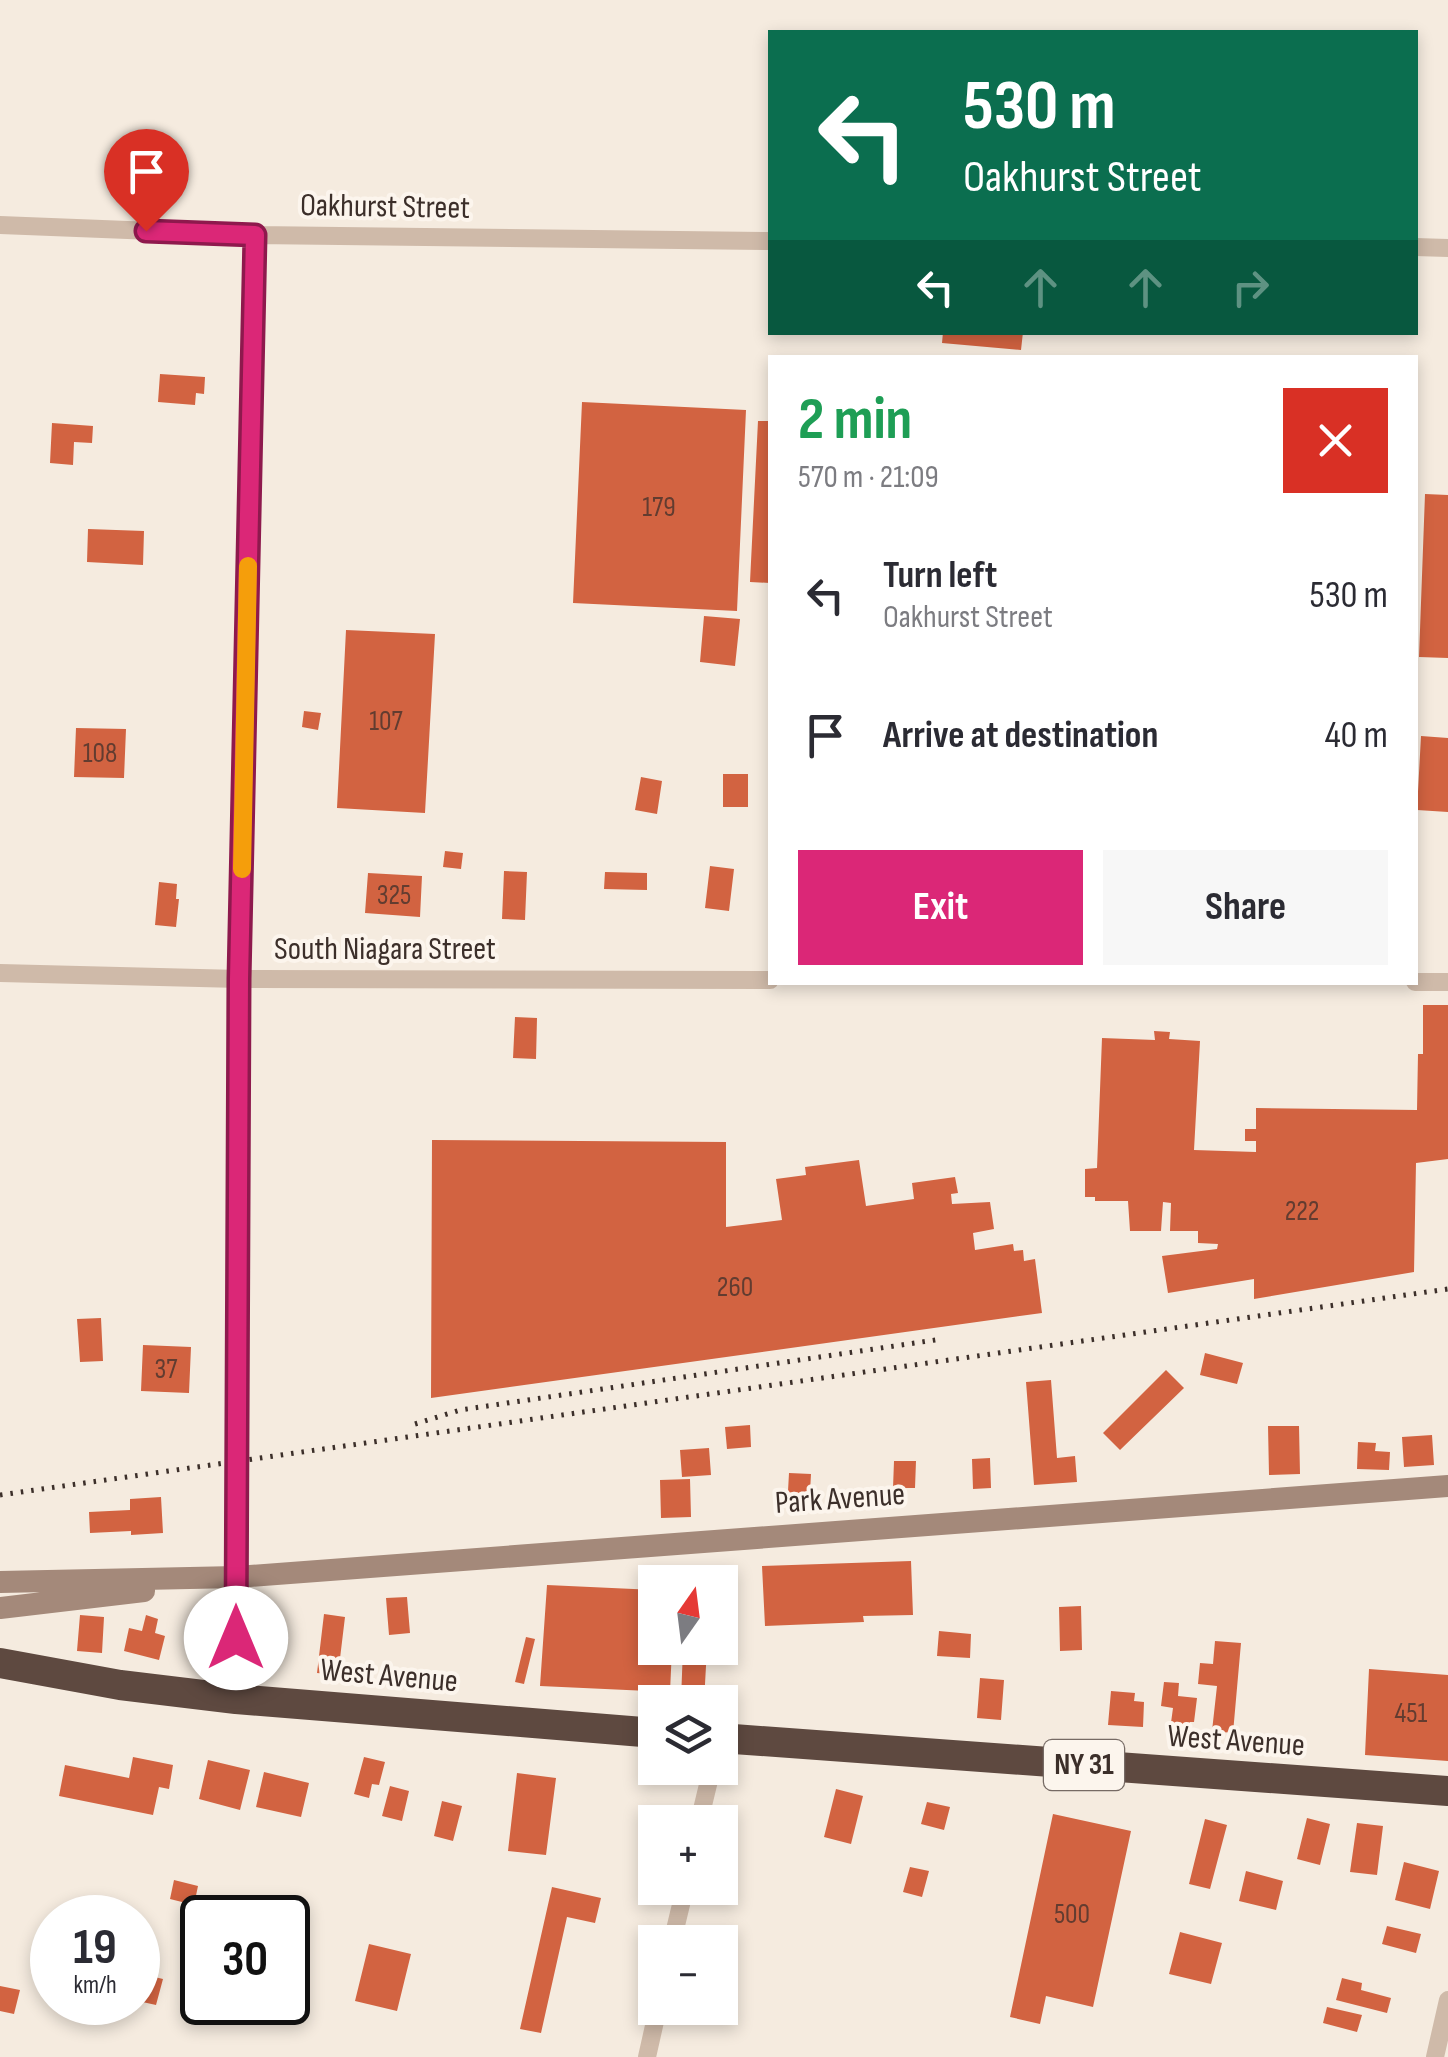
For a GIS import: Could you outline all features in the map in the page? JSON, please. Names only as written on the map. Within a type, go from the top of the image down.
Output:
[{"type":"highway","name":"West Avenue","points":[[0,1663],[120,1685],[236,1699],[638,1732]]},
{"type":"highway","name":"West Avenue","points":[[738,1739],[1448,1792]]},
{"type":"main road","name":"Park Avenue","points":[[0,1582],[237,1577],[1448,1486]]},
{"type":"main road","name":"Park Avenue","points":[[0,1608],[237,1577]]},
{"type":"street","name":"Oakhurst Street","points":[[0,225],[255,235],[768,241]]},
{"type":"street","points":[[236,1699],[239,979],[255,235]]},
{"type":"street","points":[[1418,248],[1448,248]]},
{"type":"street","name":"South Niagara Street","points":[[0,973],[239,979],[768,980]]},
{"type":"street","points":[[1418,982],[1448,982]]},
{"type":"street","points":[[1435,2057],[1448,2000]]},
{"type":"street","points":[[646,2057],[654,2025]]},
{"type":"building","points":[[943,335],[1023,335],[1021,350],[942,343]]},
{"type":"building","points":[[160,374],[205,377],[204,394],[196,393],[195,405],[158,402]]},
{"type":"building","points":[[582,402],[746,410],[737,611],[573,603]]},
{"type":"building","points":[[758,421],[768,421],[768,583],[750,582]]},
{"type":"building","points":[[52,423],[93,426],[92,443],[74,442],[73,465],[50,463]]},
{"type":"building","points":[[1425,494],[1448,495],[1448,658],[1419,657]]},
{"type":"building","points":[[88,529],[144,531],[143,565],[87,562]]},
{"type":"building","points":[[704,616],[740,619],[735,666],[700,662]]},
{"type":"building","points":[[346,630],[435,634],[425,813],[337,808]]},
{"type":"building","points":[[304,711],[321,713],[318,730],[302,727]]},
{"type":"building","points":[[76,728],[126,729],[124,778],[74,777]]},
{"type":"building","points":[[1421,736],[1448,738],[1448,812],[1418,810]]},
{"type":"building","points":[[723,774],[748,774],[748,807],[723,807]]},
{"type":"building","points":[[641,777],[662,781],[657,814],[635,810]]},
{"type":"building","points":[[445,851],[463,853],[461,869],[443,867]]},
{"type":"building","points":[[710,866],[734,869],[729,911],[705,908]]},
{"type":"building","points":[[504,871],[527,872],[525,920],[502,919]]},
{"type":"building","points":[[605,872],[647,873],[647,890],[604,889]]},
{"type":"building","points":[[368,873],[422,876],[420,917],[365,913]]},
{"type":"building","points":[[159,882],[177,884],[176,927],[155,925]]},
{"type":"building","points":[[1423,1005],[1448,1005],[1448,1159],[1416,1163],[1414,1272],[1254,1299],[1254,1279],[1168,1293],[1162,1256],[1217,1249],[1218,1244],[1198,1243],[1198,1231],[1170,1231],[1171,1203],[1163,1202],[1161,1231],[1130,1231],[1128,1201],[1095,1201],[1095,1197],[1085,1197],[1085,1169],[1097,1168],[1102,1038],[1155,1040],[1154,1031],[1170,1032],[1169,1039],[1200,1041],[1194,1150],[1256,1152],[1256,1141],[1245,1141],[1245,1129],[1256,1129],[1256,1108],[1417,1110]]},
{"type":"building","points":[[515,1017],[537,1018],[536,1059],[513,1058]]},
{"type":"building","points":[[432,1140],[726,1142],[726,1227],[782,1220],[776,1179],[806,1175],[805,1167],[859,1160],[866,1206],[914,1199],[912,1183],[955,1177],[958,1193],[951,1194],[952,1204],[990,1202],[994,1229],[973,1233],[975,1250],[1013,1244],[1014,1251],[1023,1250],[1024,1261],[1035,1259],[1042,1313],[431,1398]]},
{"type":"building","points":[[101,1318],[103,1361],[80,1362],[77,1319]]},
{"type":"building","points":[[143,1345],[191,1347],[189,1393],[141,1391]]},
{"type":"building","points":[[1205,1353],[1243,1363],[1237,1384],[1200,1375]]},
{"type":"building","points":[[1166,1370],[1184,1388],[1120,1450],[1103,1433]]},
{"type":"building","points":[[1051,1380],[1057,1458],[1075,1456],[1077,1482],[1034,1485],[1026,1382]]},
{"type":"building","points":[[750,1425],[751,1447],[727,1449],[725,1427]]},
{"type":"building","points":[[1268,1426],[1299,1426],[1300,1474],[1269,1475]]},
{"type":"building","points":[[1432,1435],[1434,1465],[1404,1467],[1402,1437]]},
{"type":"building","points":[[1358,1442],[1376,1443],[1375,1451],[1390,1452],[1389,1470],[1357,1469]]},
{"type":"building","points":[[709,1448],[711,1475],[682,1477],[680,1450]]},
{"type":"building","points":[[990,1458],[991,1488],[973,1489],[972,1459]]},
{"type":"building","points":[[894,1461],[916,1461],[915,1488],[893,1488]]},
{"type":"building","points":[[789,1473],[811,1474],[809,1511],[787,1509]]},
{"type":"building","points":[[690,1479],[691,1517],[661,1518],[660,1480]]},
{"type":"building","points":[[161,1497],[163,1533],[90,1533],[89,1512],[130,1510],[130,1499]]},
{"type":"building","points":[[911,1561],[913,1615],[863,1616],[864,1622],[765,1626],[762,1566]]},
{"type":"building","points":[[547,1585],[638,1589],[638,1665],[671,1665],[670,1685],[638,1685],[638,1691],[540,1686]]},
{"type":"building","points":[[407,1597],[410,1633],[389,1635],[386,1598]]},
{"type":"building","points":[[1081,1606],[1082,1650],[1060,1651],[1059,1607]]},
{"type":"building","points":[[324,1614],[345,1617],[338,1675],[317,1673]]},
{"type":"building","points":[[80,1615],[104,1617],[102,1653],[77,1651]]},
{"type":"building","points":[[146,1615],[158,1619],[155,1633],[165,1636],[159,1660],[124,1651],[129,1628],[142,1631]]},
{"type":"building","points":[[939,1631],[971,1634],[970,1658],[937,1656]]},
{"type":"building","points":[[526,1637],[535,1639],[524,1684],[515,1682]]},
{"type":"building","points":[[1215,1641],[1241,1643],[1233,1733],[1212,1731],[1217,1686],[1198,1684],[1200,1663],[1213,1664]]},
{"type":"building","points":[[682,1665],[706,1665],[705,1685],[682,1685]]},
{"type":"building","points":[[1369,1669],[1448,1675],[1448,1761],[1365,1755]]},
{"type":"building","points":[[980,1678],[1004,1680],[1001,1720],[977,1718]]},
{"type":"building","points":[[1164,1682],[1179,1683],[1178,1696],[1197,1698],[1189,1732],[1170,1730],[1173,1708],[1161,1706]]},
{"type":"building","points":[[1111,1691],[1135,1693],[1134,1701],[1144,1702],[1143,1727],[1108,1725]]},
{"type":"building","points":[[133,1757],[173,1765],[169,1789],[159,1787],[153,1815],[59,1796],[65,1765],[129,1778]]},
{"type":"building","points":[[364,1757],[385,1762],[379,1785],[372,1784],[369,1798],[354,1794]]},
{"type":"building","points":[[208,1760],[250,1770],[240,1810],[199,1799]]},
{"type":"building","points":[[264,1772],[309,1783],[301,1817],[256,1807]]},
{"type":"building","points":[[517,1773],[556,1778],[546,1855],[508,1851]]},
{"type":"building","points":[[390,1786],[409,1791],[402,1821],[382,1816]]},
{"type":"building","points":[[836,1789],[863,1796],[851,1844],[824,1837]]},
{"type":"building","points":[[442,1801],[462,1806],[453,1841],[434,1836]]},
{"type":"building","points":[[927,1802],[950,1807],[944,1830],[921,1824]]},
{"type":"building","points":[[1053,1814],[1131,1831],[1093,2007],[1046,1996],[1040,2024],[1010,2017]]},
{"type":"building","points":[[1307,1818],[1330,1824],[1320,1865],[1297,1859]]},
{"type":"building","points":[[1205,1819],[1227,1825],[1210,1889],[1189,1884]]},
{"type":"building","points":[[1357,1823],[1383,1826],[1377,1875],[1350,1872]]},
{"type":"building","points":[[1404,1862],[1439,1871],[1430,1909],[1395,1900]]},
{"type":"building","points":[[910,1867],[929,1871],[922,1897],[903,1892]]},
{"type":"building","points":[[1246,1871],[1283,1881],[1276,1910],[1239,1901]]},
{"type":"building","points":[[174,1880],[198,1886],[196,1895],[180,1895],[180,1902],[170,1899]]},
{"type":"building","points":[[552,1887],[601,1898],[595,1923],[567,1917],[541,2033],[520,2029]]},
{"type":"building","points":[[1387,1926],[1421,1934],[1416,1953],[1382,1944]]},
{"type":"building","points":[[1180,1932],[1222,1943],[1211,1984],[1169,1974]]},
{"type":"building","points":[[369,1944],[411,1954],[397,2011],[355,2001]]},
{"type":"building","points":[[1342,1978],[1362,1983],[1361,1990],[1391,1998],[1387,2013],[1336,2000]]},
{"type":"building","points":[[0,1986],[20,1990],[14,2014],[0,2011]]},
{"type":"building","points":[[1327,2007],[1362,2015],[1357,2032],[1323,2023]]},
{"type":"railway","points":[[0,1495],[1448,1289]]},
{"type":"railway","points":[[415,1424],[460,1410],[942,1339]]},
{"type":"slow traffic","points":[[242,869],[248,566]]},
{"type":"route","points":[[146,231],[255,235],[239,979],[236,1638]]}]
